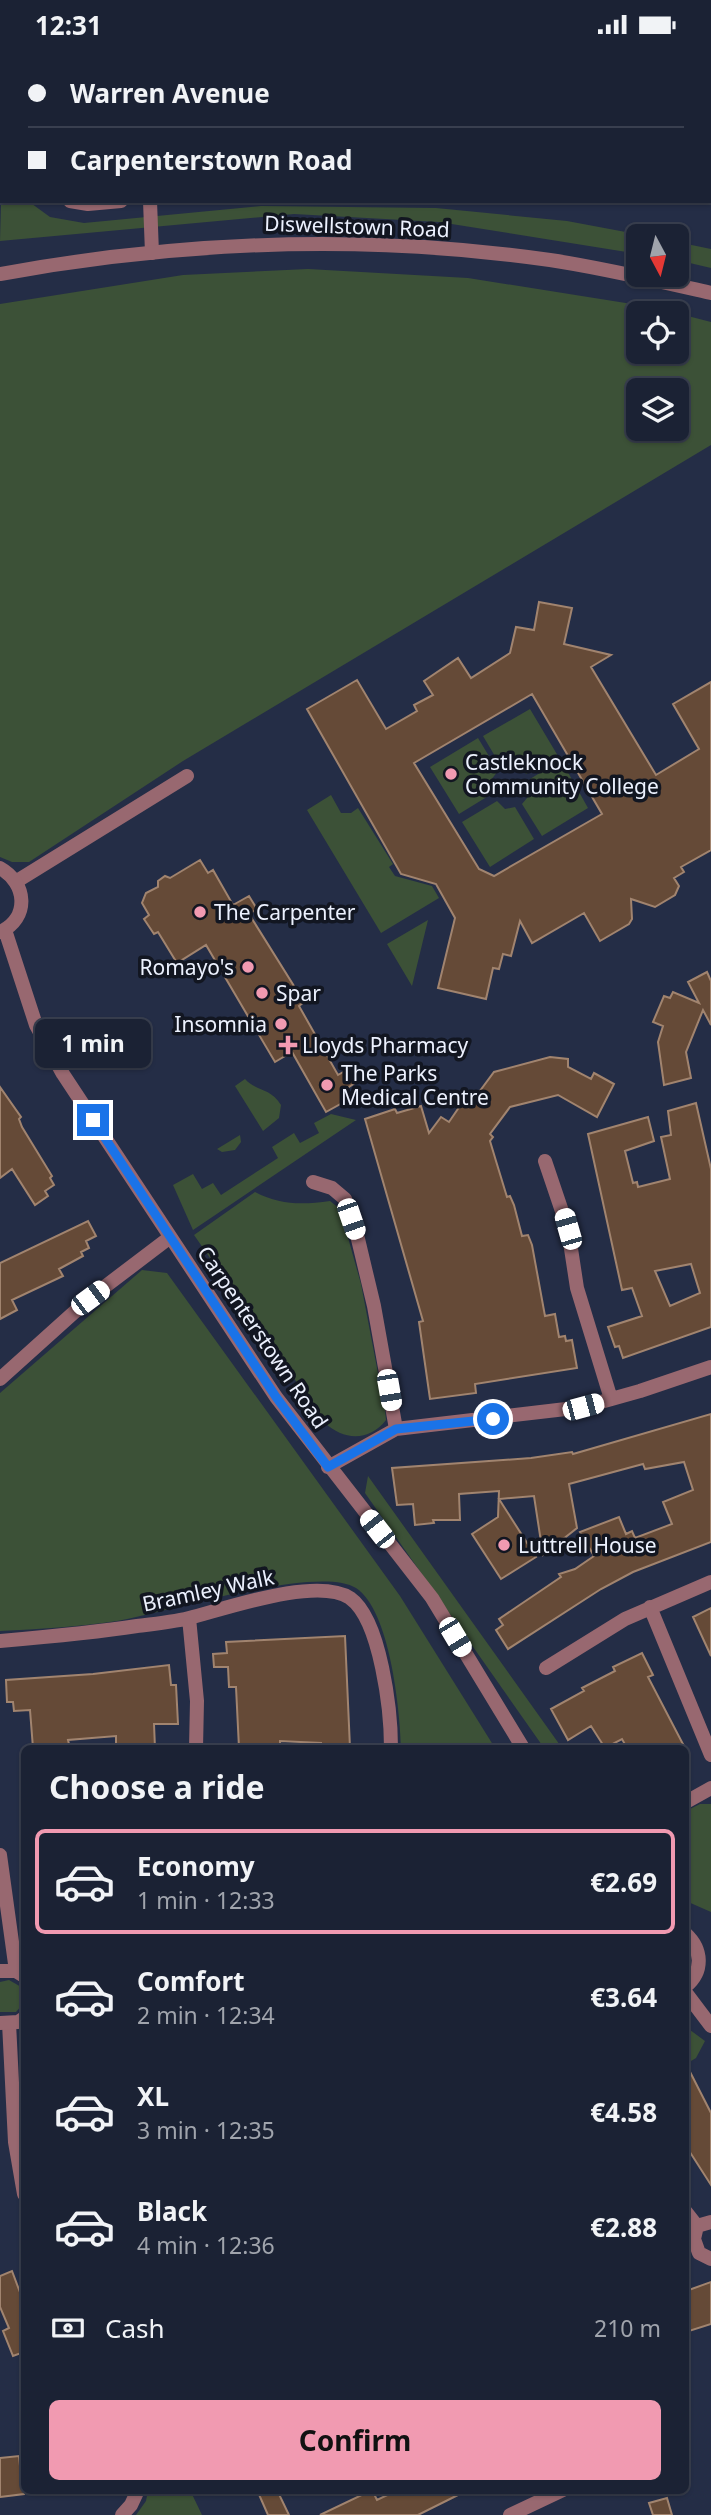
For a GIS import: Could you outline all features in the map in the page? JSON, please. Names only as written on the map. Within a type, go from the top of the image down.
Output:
[{"type":"street","points":[[150,203],[152,253]]},
{"type":"street","name":"Diswellstown Road","points":[[0,274],[152,253],[244,244],[448,250],[552,261],[711,293]]},
{"type":"street","points":[[17,881],[187,776]]},
{"type":"street","points":[[0,868],[17,881],[22,895],[21,909],[15,921],[2,931]]},
{"type":"street","name":"Carpenterstown Road","points":[[2,931],[43,1039],[169,1238],[276,1397],[432,1598],[521,1745]]},
{"type":"street","points":[[545,1161],[568,1229],[577,1288],[611,1399]]},
{"type":"street","points":[[313,1182],[331,1188],[345,1199],[374,1306],[396,1429]]},
{"type":"street","points":[[0,1378],[90,1298],[169,1238]]},
{"type":"street","points":[[328,1467],[396,1429],[549,1413],[611,1399],[711,1367]]},
{"type":"street","points":[[546,1668],[597,1635],[650,1607],[711,1582]]},
{"type":"street","name":"Bramley Walk","points":[[0,1640],[82,1634],[189,1618],[267,1597],[325,1592],[347,1597],[362,1611],[371,1631],[389,1710],[391,1745]]},
{"type":"street","points":[[650,1607],[711,1755]]},
{"type":"street","points":[[189,1618],[197,1701],[196,1745]]},
{"type":"street","points":[[689,1800],[711,1788]]},
{"type":"street","points":[[0,1855],[20,1973],[0,1971]]},
{"type":"street","points":[[689,1937],[705,1956],[689,1982]]},
{"type":"street","points":[[689,1997],[711,2027]]},
{"type":"street","points":[[5,2023],[15,2142],[21,2177]]},
{"type":"street","points":[[689,2213],[704,2224],[694,2235],[699,2253],[711,2259]]},
{"type":"street","points":[[122,2515],[136,2494]]},
{"type":"street","points":[[510,2515],[552,2494]]},
{"type":"green space","points":[[1,203],[31,203],[50,217],[84,223],[261,206],[436,208],[567,221],[626,232],[626,252],[439,222],[294,214],[0,241]]},
{"type":"green space","points":[[690,245],[711,249],[711,268],[690,263]]},
{"type":"green space","points":[[308,269],[468,278],[626,303],[626,364],[689,364],[689,316],[711,322],[711,445],[183,761],[29,862],[12,862],[0,857],[0,304],[183,275]]},
{"type":"green space","points":[[530,709],[558,756],[526,774],[523,769],[511,765],[502,768],[483,736]]},
{"type":"green space","points":[[478,738],[498,771],[487,785],[490,795],[459,814],[430,767]]},
{"type":"green space","points":[[561,760],[588,808],[542,836],[522,804],[532,792],[530,779]]},
{"type":"green space","points":[[331,795],[341,813],[351,813],[358,808],[393,864],[389,867],[395,876],[432,886],[439,898],[381,933],[307,810]]},
{"type":"green space","points":[[497,801],[505,809],[515,807],[534,839],[490,867],[462,822]]},
{"type":"green space","points":[[428,920],[412,986],[387,944]]},
{"type":"green space","points":[[245,1079],[268,1092],[281,1105],[279,1118],[263,1131],[235,1086]]},
{"type":"green space","points":[[331,1114],[356,1120],[193,1230],[173,1185],[193,1174],[202,1189],[213,1183],[221,1195],[278,1158],[272,1147],[294,1133],[300,1143],[319,1133],[314,1123]]},
{"type":"green space","points":[[240,1135],[241,1142],[235,1150],[222,1152],[217,1149]]},
{"type":"green space","points":[[255,1192],[291,1203],[330,1201],[340,1209],[361,1284],[385,1410],[386,1420],[372,1432],[348,1435],[325,1423],[194,1235]]},
{"type":"green space","points":[[142,1270],[167,1273],[400,1596],[493,1745],[401,1745],[391,1662],[377,1617],[368,1600],[356,1588],[337,1582],[276,1586],[117,1621],[0,1631],[0,1393]]},
{"type":"green space","points":[[368,1476],[560,1745],[542,1745],[365,1493]]},
{"type":"green space","points":[[700,1804],[711,1804],[711,1912],[689,1902],[689,1810]]},
{"type":"green space","points":[[9,1980],[21,1987],[21,2006],[16,2012],[0,2012],[0,1982]]},
{"type":"green space","points":[[689,2029],[705,2041],[696,2058],[689,2062]]},
{"type":"green space","points":[[147,2494],[192,2494],[202,2515],[136,2515],[146,2501]]},
{"type":"building","points":[[539,602],[572,608],[564,644],[611,655],[591,667],[656,775],[699,749],[673,704],[711,682],[711,850],[681,867],[684,872],[674,878],[679,886],[675,895],[655,907],[631,899],[632,919],[629,924],[600,941],[584,913],[532,943],[520,921],[511,956],[503,954],[499,969],[493,968],[486,999],[438,988],[455,918],[436,884],[401,874],[307,709],[357,680],[386,729],[417,711],[414,705],[433,695],[424,681],[458,658],[471,678],[510,653],[516,627],[534,630]],"holes":[[[532,694],[602,814],[494,876],[479,869],[414,763]]]},
{"type":"building","points":[[200,860],[208,873],[213,870],[233,905],[249,896],[257,909],[249,914],[304,1002],[299,1006],[338,1075],[350,1068],[358,1081],[346,1089],[351,1098],[326,1112],[292,1052],[275,1062],[206,945],[177,963],[158,932],[154,934],[144,919],[149,915],[142,903],[146,893],[158,887],[158,881],[165,876],[170,878]]},
{"type":"building","points":[[707,972],[711,981],[711,1025],[703,1010],[686,1052],[691,1078],[664,1085],[658,1042],[663,1026],[653,1022],[664,996],[670,998],[673,992],[699,1003],[688,982]]},
{"type":"building","points":[[550,1057],[568,1059],[568,1067],[591,1079],[594,1073],[614,1084],[597,1117],[558,1095],[510,1107],[490,1134],[493,1137],[490,1141],[507,1197],[510,1196],[514,1205],[522,1236],[528,1235],[532,1245],[545,1316],[555,1314],[559,1337],[565,1336],[566,1341],[572,1340],[577,1368],[475,1384],[476,1393],[430,1399],[419,1322],[423,1321],[365,1119],[395,1109],[397,1113],[421,1106],[429,1133],[441,1117],[449,1122],[462,1103],[468,1107],[494,1072]]},
{"type":"building","points":[[0,1087],[21,1117],[19,1119],[22,1127],[52,1176],[50,1178],[54,1185],[45,1191],[48,1196],[35,1205],[12,1169],[0,1178]]},
{"type":"building","points":[[696,1103],[711,1169],[711,1327],[623,1358],[619,1346],[615,1347],[608,1327],[642,1316],[632,1288],[622,1290],[588,1134],[648,1117],[654,1141],[625,1151],[633,1183],[637,1182],[638,1187],[670,1179],[661,1137],[671,1135],[668,1111]],"holes":[[[691,1264],[700,1293],[670,1306],[655,1271]]]},
{"type":"building","points":[[88,1221],[96,1236],[86,1241],[89,1248],[81,1252],[83,1256],[59,1269],[63,1276],[12,1300],[17,1310],[0,1319],[0,1263]]},
{"type":"building","points":[[711,1414],[711,1542],[633,1572],[601,1589],[508,1649],[496,1630],[503,1625],[499,1619],[561,1577],[559,1574],[575,1569],[594,1556],[580,1532],[619,1517],[626,1534],[632,1531],[635,1538],[672,1524],[663,1502],[693,1490],[684,1462],[645,1469],[643,1464],[569,1484],[577,1528],[543,1555],[534,1496],[499,1499],[536,1557],[501,1579],[472,1534],[498,1517],[499,1491],[459,1494],[460,1520],[433,1520],[434,1523],[415,1525],[413,1504],[397,1505],[392,1468],[573,1454]]},
{"type":"building","points":[[711,1608],[711,1656],[693,1617]]},
{"type":"building","points":[[345,1636],[350,1745],[280,1741],[280,1745],[239,1745],[236,1687],[229,1687],[228,1667],[214,1667],[213,1654],[227,1653],[226,1642]]},
{"type":"building","points":[[642,1653],[653,1675],[648,1677],[683,1745],[625,1745],[622,1739],[611,1745],[603,1745],[591,1726],[568,1740],[551,1709],[584,1691],[582,1688],[615,1671],[613,1667]]},
{"type":"building","points":[[169,1665],[171,1685],[176,1685],[178,1724],[154,1724],[155,1745],[116,1745],[116,1736],[68,1740],[69,1744],[33,1745],[30,1710],[14,1711],[13,1702],[7,1702],[6,1680]]},
{"type":"building","points":[[689,2070],[711,2113],[711,2185],[689,2151]]},
{"type":"building","points":[[12,2271],[21,2295],[21,2353],[13,2356],[3,2331],[9,2328],[0,2307],[0,2276]]},
{"type":"building","points":[[711,2282],[711,2324],[689,2331],[689,2290]]},
{"type":"building","points":[[19,2456],[21,2494],[24,2494],[0,2497],[0,2458]]},
{"type":"building","points":[[259,2494],[279,2494],[289,2515],[268,2515]]},
{"type":"building","points":[[364,2494],[374,2494],[377,2500],[390,2494],[460,2494],[418,2515],[320,2515]]},
{"type":"building","points":[[667,2498],[672,2515],[653,2515],[649,2503]]},
{"type":"place","name":"Castleknock Community College","points":[[451,774]]},
{"type":"place","name":"The Carpenter","points":[[200,912]]},
{"type":"place","name":"Romayo's","points":[[248,967]]},
{"type":"place","name":"Spar","points":[[262,993]]},
{"type":"place","name":"Insomnia","points":[[281,1024]]},
{"type":"place","name":"Lloyds Pharmacy","points":[[288,1045]]},
{"type":"place","name":"The Parks Medical Centre","points":[[327,1085]]},
{"type":"place","name":"Luttrell House","points":[[504,1545]]},
{"type":"route","points":[[93,1120],[276,1397],[328,1467],[389,1431],[493,1419]]}]
